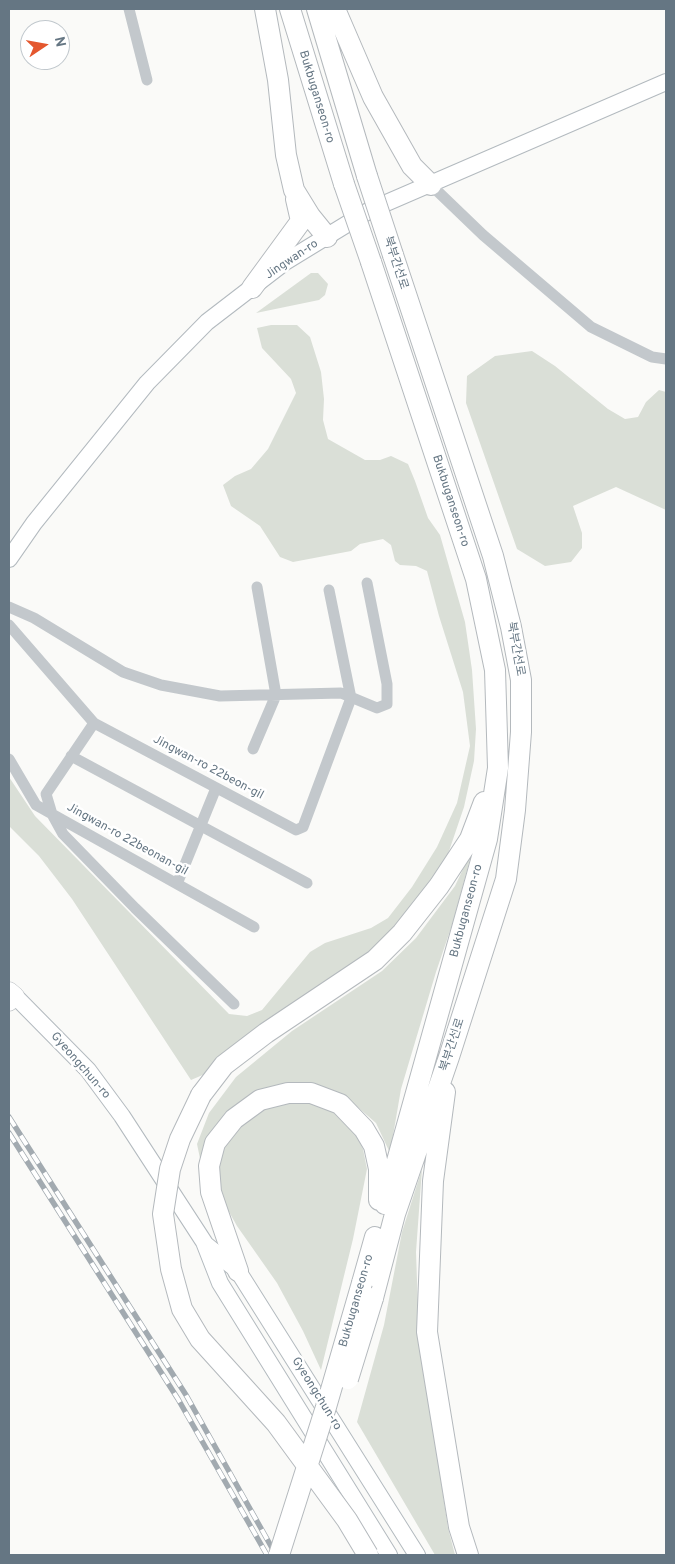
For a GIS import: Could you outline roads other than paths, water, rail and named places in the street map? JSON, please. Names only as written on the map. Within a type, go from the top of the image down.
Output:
[{"type":"highway","points":[[252,288],[301,221],[286,155],[278,80],[265,9]]},
{"type":"highway","name":"Bukbuganseon-ro","points":[[290,9],[344,184],[476,579],[495,670],[498,768],[487,839],[380,1222],[367,1290],[293,1555]]},
{"type":"highway","name":"북부간선로","points":[[317,9],[367,176],[493,556],[511,627],[521,680],[521,732],[515,810],[506,879],[449,1057],[367,1290]]},
{"type":"highway","points":[[335,9],[373,97],[412,166],[431,185]]},
{"type":"highway","points":[[294,190],[310,216],[327,237]]},
{"type":"highway","points":[[368,1555],[348,1520],[276,1423],[200,1338],[182,1309],[171,1269],[163,1214],[170,1169],[180,1139],[201,1095],[224,1065],[266,1033],[375,960],[402,933],[439,886],[470,839],[498,768]]},
{"type":"highway","points":[[449,1057],[433,1181],[427,1332],[459,1527],[468,1555]]},
{"type":"highway","points":[[238,1271],[211,1192],[209,1166],[215,1143],[234,1119],[260,1100],[288,1093],[311,1093],[340,1104],[346,1110],[364,1129],[374,1146],[379,1169],[380,1222]]},
{"type":"highway","name":"Bukbuganseon-ro","points":[[279,1555],[326,1407],[367,1290]]},
{"type":"main road","name":"Jingwan-ro","points":[[9,559],[41,515],[147,383],[207,322],[285,262],[370,210],[666,82]]},
{"type":"main road","name":"Gyeongchun-ro","points":[[11,996],[88,1070],[122,1116],[204,1242],[220,1283],[389,1555]]},
{"type":"main road","name":"Gyeongchun-ro","points":[[204,1242],[238,1271],[417,1555]]},
{"type":"street","points":[[129,9],[148,80]]},
{"type":"street","points":[[431,185],[483,235],[591,327],[652,357],[666,359]]},
{"type":"street","points":[[9,607],[34,618],[123,672],[161,685],[220,696],[341,693],[377,708],[386,704],[387,684],[366,583]]},
{"type":"street","points":[[253,749],[276,695],[257,586]]},
{"type":"street","points":[[329,590],[351,698]]},
{"type":"street","name":"Jingwan-ro 22beon-gil","points":[[9,625],[94,723],[296,830],[303,827],[351,698]]},
{"type":"street","name":"Jingwan-ro 22beonan-gil","points":[[94,723],[46,794],[52,814],[254,927]]},
{"type":"street","points":[[72,756],[308,883]]},
{"type":"street","points":[[9,759],[36,805],[52,814],[63,834],[135,908],[234,1004]]},
{"type":"street","points":[[177,884],[216,788]]},
{"type":"railway","points":[[9,1117],[186,1395],[276,1555]]},
{"type":"railway","points":[[9,1133],[178,1399],[267,1555]]}]
